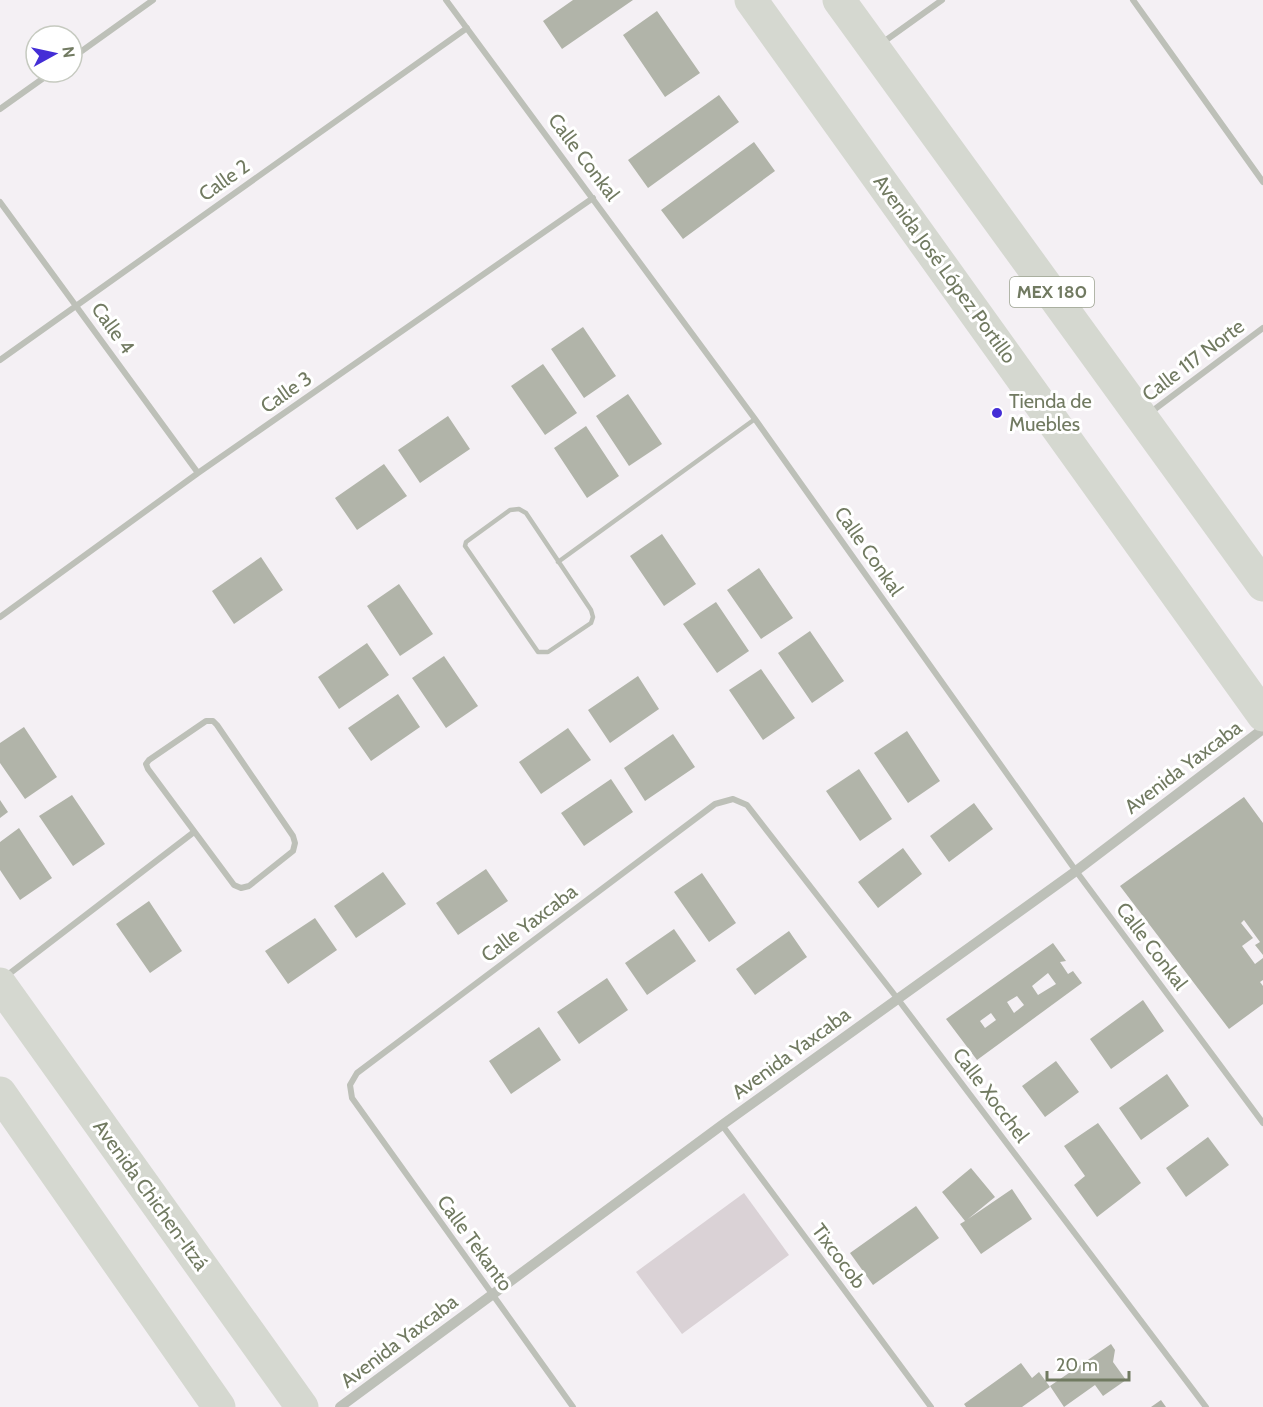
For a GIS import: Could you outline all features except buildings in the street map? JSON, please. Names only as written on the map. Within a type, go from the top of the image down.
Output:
[{"type":"main road","name":"Avenida José López Portillo","points":[[752,0],[1263,715]]},
{"type":"main road","name":"MEX 180","points":[[839,0],[1263,585]]},
{"type":"main road","name":"Avenida Chichen-Itzá","points":[[0,982],[302,1407]]},
{"type":"main road","points":[[0,1093],[219,1407]]},
{"type":"street","points":[[84,49],[153,0]]},
{"type":"street","name":"Calle Conkal","points":[[446,0],[755,420],[1076,871],[1263,1123]]},
{"type":"street","points":[[874,49],[942,0]]},
{"type":"street","points":[[1133,0],[1263,182]]},
{"type":"street","name":"Calle 2","points":[[0,360],[467,28]]},
{"type":"street","points":[[0,109],[35,84]]},
{"type":"street","name":"Calle 3","points":[[0,617],[198,473],[593,198]]},
{"type":"street","name":"Calle 4","points":[[0,202],[198,473]]},
{"type":"street","name":"Calle 117 Norte","points":[[1143,418],[1263,328]]},
{"type":"street","points":[[206,721],[213,721],[293,836],[295,843],[293,851],[249,886],[241,888],[234,885],[194,832],[148,769],[147,764],[149,760],[206,721]]},
{"type":"street","name":"Avenida Yaxcaba","points":[[340,1407],[722,1125],[1076,871],[1263,729]]},
{"type":"street","name":"Calle Yaxcaba","points":[[352,1098],[350,1085],[357,1073],[715,804],[733,799],[747,805]]},
{"type":"street","name":"Calle Xocchel","points":[[747,805],[897,998],[1206,1407]]},
{"type":"street","points":[[0,982],[194,832]]},
{"type":"street","name":"Calle Tekanto","points":[[352,1098],[573,1407]]},
{"type":"street","name":"Tixcocob","points":[[722,1125],[931,1407]]},
{"type":"lane","points":[[558,562],[755,420]]},
{"type":"lane","points":[[519,509],[526,513],[558,562],[591,610],[593,617],[591,623],[543,654],[538,652],[465,546],[466,542],[510,510],[519,509]]},
{"type":"shaded area","points":[[744,1193],[789,1255],[682,1334],[636,1272]]},
{"type":"place","name":"Tienda de Muebles","points":[[997,413]]}]
